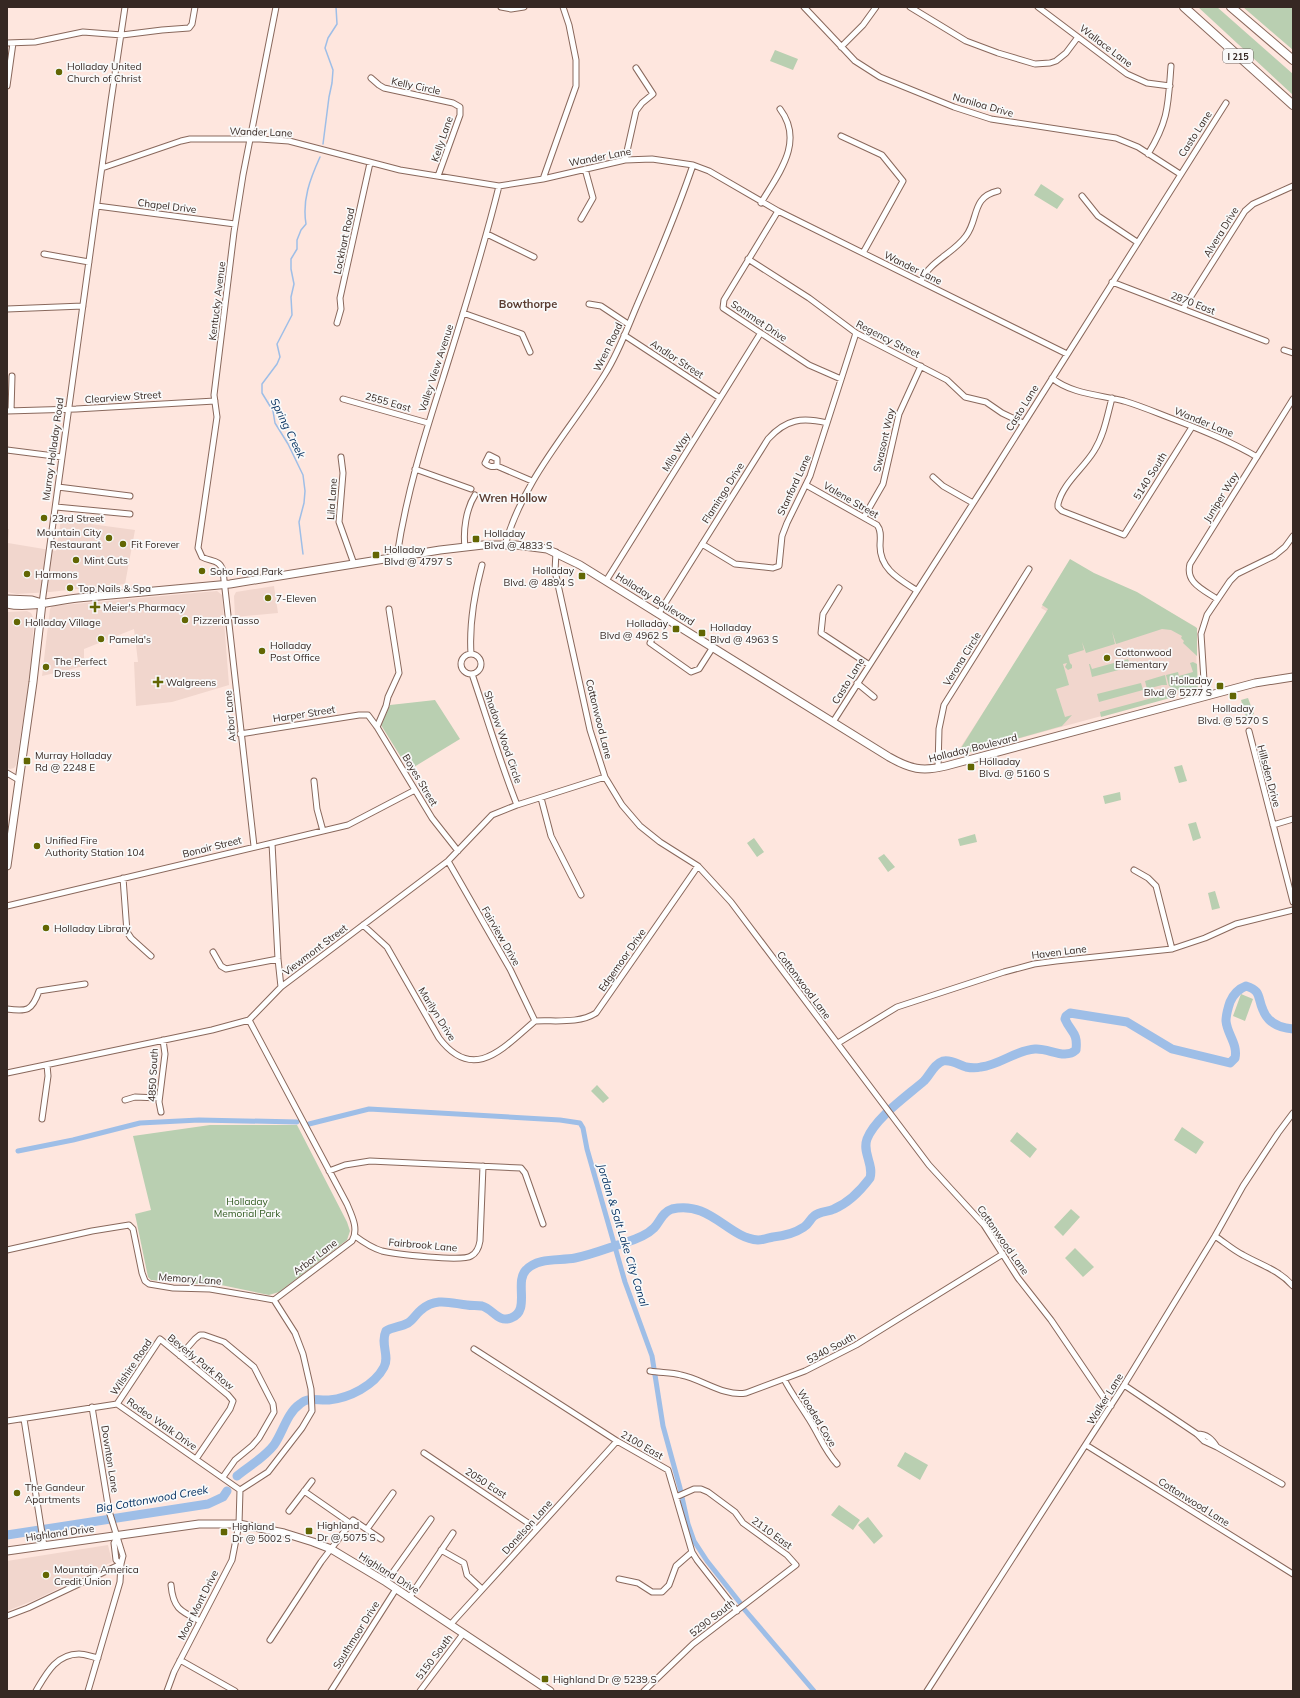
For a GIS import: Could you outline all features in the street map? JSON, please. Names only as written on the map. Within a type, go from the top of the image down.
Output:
[{"type":"highway","name":"I 215","points":[[1184,7],[1293,105]]},
{"type":"highway","points":[[1231,7],[1293,60]]},
{"type":"main road","name":"Holladay Boulevard","points":[[7,604],[32,606],[42,603],[134,592],[225,584],[397,556],[465,547],[505,545],[537,547],[556,552],[572,559],[904,765],[923,770],[938,768],[1204,696],[1269,680],[1293,677]]},
{"type":"main road","name":"Holladay Boulevard","points":[[7,599],[18,601],[32,600],[42,603]]},
{"type":"main road","name":"Murray Holladay Road","points":[[7,866],[42,603]]},
{"type":"main road","name":"Highland Drive","points":[[7,1551],[200,1524],[239,1524],[284,1533],[331,1549],[386,1582],[550,1691]]},
{"type":"street","name":"Murray Holladay Road","points":[[42,603],[125,7]]},
{"type":"street","points":[[7,86],[10,43],[35,42],[83,32],[122,35],[189,28],[192,24],[195,7]]},
{"type":"street","name":"Kentucky Avenue","points":[[225,584],[221,564],[214,560],[204,558],[200,555],[198,550],[216,417],[214,395],[235,224],[276,7]]},
{"type":"street","points":[[501,7],[524,7]]},
{"type":"street","points":[[543,179],[576,86],[576,60],[570,25],[563,7]]},
{"type":"street","name":"Naniloa Drive","points":[[804,7],[855,61],[875,74],[954,107],[991,119],[1110,136],[1130,143],[1180,174]]},
{"type":"street","points":[[841,47],[860,29],[876,7]]},
{"type":"street","points":[[910,7],[966,41],[998,53],[1035,64],[1056,61],[1066,53],[1078,37]]},
{"type":"street","name":"Wallace Lane","points":[[1038,7],[1132,77],[1147,83],[1170,86]]},
{"type":"street","points":[[1148,154],[1163,128],[1168,109],[1171,66]]},
{"type":"street","points":[[626,160],[636,111],[642,103],[653,94],[636,68]]},
{"type":"street","name":"Kelly Circle","points":[[371,78],[384,88],[453,103],[460,107]]},
{"type":"street","name":"Casto Lane","points":[[833,722],[868,664],[1023,424],[1226,103]]},
{"type":"street","name":"Kelly Lane","points":[[438,176],[460,115],[460,107]]},
{"type":"street","points":[[761,203],[786,161],[789,153],[789,128],[786,118],[780,109]]},
{"type":"street","points":[[841,136],[878,153],[888,162],[903,182],[863,253]]},
{"type":"street","name":"Wander Lane","points":[[102,168],[190,139],[275,140],[302,144],[400,170],[499,186],[543,179],[626,160],[652,159],[693,165],[709,171],[761,203],[1067,354]]},
{"type":"street","name":"Lockhart Road","points":[[337,323],[341,309],[340,298],[370,163]]},
{"type":"street","name":"Wren Road","points":[[505,545],[517,510],[532,481],[606,373],[676,214],[693,165]]},
{"type":"street","points":[[582,219],[592,198],[585,169]]},
{"type":"street","name":"Valley View Avenue","points":[[397,556],[415,469],[487,234],[499,186]]},
{"type":"street","name":"Alvera Drive","points":[[1183,309],[1244,211],[1253,204],[1293,186]]},
{"type":"street","points":[[921,281],[928,270],[966,237],[982,199],[988,193],[998,191]]},
{"type":"street","points":[[1082,196],[1098,216],[1137,242]]},
{"type":"street","name":"Chapel Drive","points":[[97,206],[235,224]]},
{"type":"street","name":"Sommet Drive","points":[[778,211],[724,300],[723,306],[726,312],[814,368],[841,379]]},
{"type":"street","points":[[487,234],[534,258]]},
{"type":"street","points":[[44,254],[89,262]]},
{"type":"street","name":"Regency Street","points":[[748,259],[809,298],[856,333],[948,380],[963,396],[986,402],[1002,413],[1023,424]]},
{"type":"street","name":"2870 East","points":[[1112,282],[1266,342]]},
{"type":"street","points":[[589,304],[601,306],[628,324]]},
{"type":"street","points":[[7,309],[83,306]]},
{"type":"street","points":[[463,313],[522,334],[530,352]]},
{"type":"street","name":"Stanford Lane","points":[[702,544],[735,564],[773,568],[779,566],[782,536],[806,485],[819,451],[856,333]]},
{"type":"street","name":"Milo Way","points":[[606,581],[760,334]]},
{"type":"street","name":"Andlor Street","points":[[624,335],[720,398]]},
{"type":"street","points":[[1284,350],[1293,354]]},
{"type":"street","name":"Swasont Way","points":[[864,517],[884,483],[891,445],[899,414],[921,366]]},
{"type":"street","points":[[9,411],[12,376]]},
{"type":"street","name":"Wander Lane","points":[[1052,378],[1058,384],[1138,406],[1192,426],[1232,443],[1257,457]]},
{"type":"street","name":"5140 South","points":[[1112,398],[1104,431],[1099,442],[1094,452],[1070,482],[1060,499],[1058,507],[1067,513],[1124,535],[1192,426]]},
{"type":"street","name":"Juniper Way","points":[[1217,599],[1193,582],[1189,573],[1190,564],[1293,399]]},
{"type":"street","name":"2555 East","points":[[343,400],[428,423]]},
{"type":"street","name":"Clearview Street","points":[[9,411],[215,401]]},
{"type":"street","name":"Flamingo Drive","points":[[659,613],[760,451],[774,432],[789,423],[800,420],[815,420],[827,423]]},
{"type":"street","points":[[7,450],[62,457]]},
{"type":"street","name":"Lila Lane","points":[[341,458],[343,473],[339,522],[354,564]]},
{"type":"street","points":[[497,466],[532,481]]},
{"type":"street","points":[[415,469],[471,489]]},
{"type":"street","points":[[933,477],[943,486],[973,502]]},
{"type":"street","name":"Valene Street","points":[[806,485],[864,517],[880,528],[880,552],[886,568],[896,577],[916,590]]},
{"type":"street","points":[[58,487],[130,496]]},
{"type":"street","points":[[465,547],[463,531],[470,504],[475,495]]},
{"type":"street","points":[[56,507],[130,514]]},
{"type":"street","points":[[1204,696],[1201,630],[1207,615],[1217,599],[1237,574],[1274,556],[1285,547],[1293,536]]},
{"type":"street","name":"Cottonwood Lane","points":[[556,552],[555,571],[590,730],[605,777],[622,805],[640,826],[660,842],[698,866],[731,902],[896,1119],[929,1165],[976,1215],[1111,1406]]},
{"type":"street","points":[[472,674],[479,671],[482,663],[478,656],[471,654],[469,633],[472,609],[482,565]]},
{"type":"street","name":"Verona Circle","points":[[938,768],[939,729],[944,705],[1029,569]]},
{"type":"street","name":"Arbor Lane","points":[[225,584],[240,734],[254,846]]},
{"type":"street","points":[[839,588],[823,614],[821,633],[868,664]]},
{"type":"street","points":[[377,727],[399,673],[389,609]]},
{"type":"street","points":[[654,635],[650,643],[691,672],[699,669],[713,647]]},
{"type":"street","name":"Shadow Wood Circle","points":[[471,654],[464,657],[461,664],[464,671],[472,674],[499,758],[517,805]]},
{"type":"street","points":[[857,683],[874,697]]},
{"type":"street","name":"Harper Street","points":[[240,734],[361,714],[370,717]]},
{"type":"street","name":"Boyes Street","points":[[370,717],[432,818],[458,851]]},
{"type":"street","name":"Hillsden Drive","points":[[1249,731],[1261,783],[1274,824],[1293,902]]},
{"type":"street","points":[[7,773],[19,780]]},
{"type":"street","name":"Viewmont Street","points":[[249,1020],[281,987],[448,861],[489,817],[517,805],[605,777]]},
{"type":"street","points":[[314,782],[317,809],[323,831]]},
{"type":"street","name":"Bonair Street","points":[[7,906],[351,824],[415,790]]},
{"type":"street","points":[[541,798],[550,836],[581,895]]},
{"type":"street","points":[[1274,824],[1293,819]]},
{"type":"street","points":[[272,843],[278,959],[281,987]]},
{"type":"street","name":"Fairview Drive","points":[[448,861],[510,969],[536,1021]]},
{"type":"street","name":"Edgemoor Drive","points":[[536,1021],[578,1019],[596,1013],[698,866]]},
{"type":"street","points":[[1134,870],[1148,878],[1156,886],[1172,949]]},
{"type":"street","points":[[123,878],[127,933],[151,956]]},
{"type":"street","name":"Haven Lane","points":[[838,1043],[897,1007],[963,984],[1019,967],[1056,961],[1172,949],[1205,938],[1236,924],[1293,910]]},
{"type":"street","name":"Marilyn Drive","points":[[363,925],[387,947],[439,1038],[444,1045],[456,1054],[472,1060],[489,1057],[514,1040],[536,1021]]},
{"type":"street","points":[[213,952],[221,966],[228,969],[278,959]]},
{"type":"street","points":[[7,1009],[25,1010],[30,1008],[39,991],[85,984]]},
{"type":"street","points":[[7,1073],[212,1030],[249,1020],[347,1204],[355,1224],[355,1236]]},
{"type":"street","name":"4850 South","points":[[161,1112],[159,1098],[165,1054],[163,1040]]},
{"type":"street","points":[[42,1119],[48,1076],[47,1064]]},
{"type":"street","points":[[125,1100],[135,1097],[159,1098]]},
{"type":"street","name":"Walker Lane","points":[[927,1691],[1111,1406],[1215,1236],[1243,1186],[1293,1113]]},
{"type":"street","points":[[329,1171],[353,1163],[370,1161],[521,1168],[542,1224]]},
{"type":"street","name":"Fairbrook Lane","points":[[355,1236],[375,1248],[398,1254],[468,1258],[476,1252],[480,1241],[483,1166]]},
{"type":"street","name":"Memory Lane","points":[[7,1250],[92,1231],[127,1225],[132,1229],[143,1276],[149,1284],[173,1288],[218,1290],[274,1300]]},
{"type":"street","name":"Arbor Lane","points":[[274,1300],[352,1241],[355,1236]]},
{"type":"street","points":[[1215,1236],[1243,1255],[1274,1270],[1293,1286]]},
{"type":"street","name":"5340 South","points":[[650,1371],[681,1375],[738,1394],[746,1393],[805,1371],[856,1345],[1003,1254]]},
{"type":"street","points":[[239,1524],[240,1490],[268,1472],[308,1420],[312,1411],[312,1393],[308,1370],[300,1347],[287,1320],[274,1300]]},
{"type":"street","points":[[180,1356],[194,1339],[200,1335],[204,1335],[225,1343],[254,1366],[274,1408],[273,1414],[259,1438],[235,1460],[223,1477]]},
{"type":"street","name":"Beverly Park Row","points":[[160,1339],[228,1395],[232,1401],[230,1409],[196,1459]]},
{"type":"street","name":"Wilshire Road","points":[[117,1404],[160,1339]]},
{"type":"street","name":"2100 East","points":[[474,1350],[617,1441],[668,1470],[680,1496],[692,1552],[741,1607]]},
{"type":"street","name":"Wooded Cove","points":[[784,1379],[828,1454],[836,1464]]},
{"type":"street","points":[[1124,1385],[1197,1434],[1204,1441],[1217,1446],[1282,1484]]},
{"type":"street","name":"Rodeo Walk Drive","points":[[7,1421],[117,1404],[240,1490]]},
{"type":"street","name":"Downton Lane","points":[[88,1691],[120,1582],[120,1564],[123,1556],[118,1535],[109,1511],[92,1407]]},
{"type":"street","points":[[24,1419],[44,1546]]},
{"type":"street","name":"Donelson Lane","points":[[450,1625],[617,1441]]},
{"type":"street","name":"Cottonwood Lane","points":[[1086,1445],[1293,1574]]},
{"type":"street","name":"2050 East","points":[[424,1453],[537,1529]]},
{"type":"street","points":[[289,1512],[312,1480]]},
{"type":"street","name":"2110 East","points":[[680,1496],[694,1489],[701,1489],[708,1492],[735,1512],[743,1523],[788,1555],[796,1565]]},
{"type":"street","points":[[304,1491],[350,1523]]},
{"type":"street","points":[[367,1529],[393,1492]]},
{"type":"street","points":[[386,1582],[431,1519]]},
{"type":"street","points":[[270,1640],[331,1549],[353,1520],[381,1539]]},
{"type":"street","name":"Moor Mont Drive","points":[[167,1691],[180,1660],[232,1560],[239,1524]]},
{"type":"street","points":[[409,1598],[453,1533]]},
{"type":"street","points":[[7,1616],[28,1608],[120,1564],[116,1560],[114,1543],[118,1535]]},
{"type":"street","points":[[441,1550],[464,1563],[467,1575],[482,1589]]},
{"type":"street","points":[[619,1579],[638,1583],[652,1592],[662,1592],[669,1585],[676,1566],[692,1552]]},
{"type":"street","name":"5290 South","points":[[644,1691],[681,1654],[796,1565]]},
{"type":"street","points":[[171,1585],[175,1604],[184,1613],[200,1621]]},
{"type":"street","name":"Southmoor Drive","points":[[331,1691],[396,1589]]},
{"type":"street","name":"5150 South","points":[[420,1691],[463,1634]]},
{"type":"street","points":[[36,1691],[50,1669],[60,1659],[67,1656],[80,1654],[98,1658]]},
{"type":"street","points":[[180,1660],[235,1691]]},
{"type":"shaded area","points":[[61,520],[135,530],[125,584],[50,592],[17,594],[7,592],[7,529],[9,529],[8,543],[56,551]]},
{"type":"shaded area","name":"Cottonwood Elementary","points":[[1065,568],[1145,598],[1196,627],[1197,690],[955,756],[1048,612],[1041,608]]},
{"type":"shaded area","points":[[274,586],[278,613],[235,617],[234,596],[236,592]]},
{"type":"shaded area","points":[[217,591],[222,595],[229,685],[172,702],[136,706],[134,662],[138,662],[134,629],[84,649],[84,666],[42,676],[50,609],[52,606]]},
{"type":"shaded area","points":[[27,611],[31,613],[34,619],[30,676],[16,765],[14,768],[10,769],[7,768],[7,612]]},
{"type":"shaded area","points":[[108,1545],[112,1562],[37,1599],[7,1611],[7,1561]]},
{"type":"green space","points":[[1198,7],[1217,7],[1293,74],[1293,95]]},
{"type":"green space","points":[[1243,7],[1293,7],[1293,50]]},
{"type":"green space","points":[[775,50],[798,59],[793,70],[770,61]]},
{"type":"green space","points":[[1041,184],[1064,199],[1057,209],[1034,195]]},
{"type":"green space","name":"Cottonwood Elementary","points":[[1070,559],[1094,573],[1137,592],[1197,628],[1197,656],[1183,643],[1184,641],[1181,638],[1182,636],[1171,630],[1162,629],[1116,644],[1112,631],[1115,644],[1086,653],[1082,642],[1084,650],[1068,655],[1072,668],[1068,670],[1065,667],[1067,663],[1063,664],[1069,685],[1056,689],[1065,717],[1072,715],[1062,726],[956,756],[1048,609],[1042,605]]},
{"type":"green space","points":[[1128,659],[1131,668],[1092,677],[1089,664],[1092,669]]},
{"type":"green space","points":[[1193,662],[1197,664],[1198,690],[1186,694],[1169,686],[1166,675],[1178,672],[1179,676],[1193,672],[1190,663]]},
{"type":"green space","points":[[1165,675],[1167,685],[1147,689],[1145,681]]},
{"type":"green space","points":[[1141,683],[1143,690],[1099,702],[1097,694]]},
{"type":"green space","points":[[1167,694],[1170,698],[1101,717],[1100,712]]},
{"type":"green space","points":[[1248,698],[1254,714],[1246,717],[1241,700]]},
{"type":"green space","points":[[435,700],[460,739],[409,770],[381,725],[390,705]]},
{"type":"green space","points":[[1182,765],[1187,781],[1179,783],[1174,767]]},
{"type":"green space","points":[[1120,792],[1121,800],[1105,804],[1103,796]]},
{"type":"green space","points":[[1196,822],[1201,838],[1193,841],[1188,824]]},
{"type":"green space","points":[[975,834],[977,842],[960,846],[958,839]]},
{"type":"green space","points":[[754,838],[764,852],[757,857],[747,843]]},
{"type":"green space","points":[[884,854],[895,867],[888,872],[878,858]]},
{"type":"green space","points":[[1215,891],[1220,908],[1212,910],[1208,893]]},
{"type":"green space","points":[[1241,994],[1253,999],[1245,1021],[1233,1016]]},
{"type":"green space","points":[[597,1085],[609,1098],[603,1103],[591,1091]]},
{"type":"green space","name":"Holladay Memorial Park","points":[[210,1125],[297,1125],[347,1222],[350,1231],[347,1240],[279,1292],[269,1295],[221,1285],[177,1283],[151,1280],[148,1277],[135,1214],[151,1210],[133,1136]]},
{"type":"green space","points":[[1182,1127],[1204,1142],[1196,1154],[1174,1140]]},
{"type":"green space","points":[[1017,1132],[1037,1149],[1030,1158],[1010,1141]]},
{"type":"green space","points":[[1071,1209],[1080,1217],[1063,1236],[1054,1227]]},
{"type":"green space","points":[[1075,1248],[1094,1267],[1083,1277],[1065,1258]]},
{"type":"green space","points":[[905,1452],[928,1465],[920,1480],[897,1466]]},
{"type":"green space","points":[[839,1505],[860,1520],[853,1530],[831,1515]]},
{"type":"green space","points":[[868,1517],[883,1536],[874,1544],[858,1525]]},
{"type":"waterway","name":"Spring Creek","points":[[323,144],[333,70],[325,48],[328,38],[337,24],[336,7]]},
{"type":"waterway","name":"Spring Creek","points":[[303,554],[299,522],[304,503],[305,491],[303,475],[288,444],[275,423],[273,411],[262,393],[262,384],[277,364],[280,357],[277,344],[292,315],[291,297],[294,284],[291,259],[297,249],[297,240],[301,230],[306,224],[306,198],[313,173],[320,157]]},
{"type":"waterway","name":"Big Cottonwood Creek","points":[[237,1476],[270,1450],[292,1412],[303,1402],[310,1399],[329,1400],[345,1397],[360,1390],[374,1380],[380,1374],[386,1363],[384,1341],[386,1331],[408,1323],[421,1310],[432,1303],[449,1302],[482,1306],[503,1319],[511,1318],[517,1314],[520,1309],[521,1282],[526,1270],[531,1266],[543,1261],[581,1257],[636,1239],[651,1231],[663,1215],[672,1209],[685,1208],[697,1210],[708,1214],[747,1238],[758,1240],[793,1233],[801,1229],[806,1226],[816,1214],[832,1210],[839,1206],[854,1196],[863,1187],[870,1178],[871,1173],[866,1149],[867,1139],[871,1131],[884,1115],[924,1081],[940,1062],[949,1061],[966,1067],[976,1068],[988,1066],[1028,1050],[1040,1049],[1062,1054],[1072,1053],[1076,1050],[1076,1040],[1074,1033],[1065,1019],[1070,1013],[1127,1022],[1172,1049],[1230,1063],[1235,1058],[1236,1053],[1227,1026],[1227,1013],[1233,997],[1238,991],[1246,986],[1257,992],[1265,1015],[1271,1021],[1279,1026],[1293,1029]]},
{"type":"waterway","name":"Jordan & Salt Lake City Canal","points":[[309,1124],[369,1109],[560,1120],[580,1123],[583,1128],[587,1149],[625,1282],[652,1356],[663,1426],[688,1524],[694,1541],[707,1561],[741,1604]]},
{"type":"waterway","name":"Jordan & Salt Lake City Canal","points":[[18,1151],[73,1140],[140,1123],[199,1120],[297,1122]]},
{"type":"waterway","name":"Big Cottonwood Creek","points":[[7,1535],[208,1504],[223,1497],[227,1491]]},
{"type":"waterway","name":"Jordan & Salt Lake City Canal","points":[[744,1609],[814,1691]]},
{"type":"place","name":"Holladay United Church of Christ","points":[[59,72]]},
{"type":"place","name":"23rd Street","points":[[44,518]]},
{"type":"place","name":"Mountain City Restaurant","points":[[109,538]]},
{"type":"place","name":"Holladay Blvd @ 4833 S","points":[[476,539]]},
{"type":"place","name":"Fit Forever","points":[[123,544]]},
{"type":"place","name":"Holladay Blvd @ 4797 S","points":[[376,555]]},
{"type":"place","name":"Mint Cuts","points":[[76,560]]},
{"type":"place","name":"Soho Food Park","points":[[202,571]]},
{"type":"place","name":"Harmons","points":[[27,574]]},
{"type":"place","name":"Holladay Blvd. @ 4894 S","points":[[582,576]]},
{"type":"place","name":"Top Nails & Spa","points":[[70,588]]},
{"type":"place","name":"7-Eleven","points":[[268,598]]},
{"type":"place","name":"Meier's Pharmacy","points":[[95,607]]},
{"type":"place","name":"Pizzeria Tasso","points":[[185,620]]},
{"type":"place","name":"Holladay Village","points":[[17,622]]},
{"type":"place","name":"Holladay Blvd @ 4962 S","points":[[676,629]]},
{"type":"place","name":"Holladay Blvd @ 4963 S","points":[[702,633]]},
{"type":"place","name":"Pamela's","points":[[101,639]]},
{"type":"place","name":"Holladay Post Office","points":[[262,651]]},
{"type":"place","name":"Cottonwood Elementary","points":[[1107,658]]},
{"type":"place","name":"The Perfect Dress","points":[[46,667]]},
{"type":"place","name":"Walgreens","points":[[158,682]]},
{"type":"place","name":"Holladay Blvd @ 5277 S","points":[[1220,686]]},
{"type":"place","name":"Holladay Blvd. @ 5270 S","points":[[1233,696]]},
{"type":"place","name":"Murray Holladay Rd @ 2248 E","points":[[27,761]]},
{"type":"place","name":"Holladay Blvd. @ 5160 S","points":[[971,767]]},
{"type":"place","name":"Unified Fire Authority Station 104","points":[[37,846]]},
{"type":"place","name":"Holladay Library","points":[[46,928]]},
{"type":"place","name":"The Gandeur Apartments","points":[[17,1493]]},
{"type":"place","name":"Highland Dr @ 5075 S","points":[[309,1531]]},
{"type":"place","name":"Highland Dr @ 5002 S","points":[[224,1532]]},
{"type":"place","name":"Mountain America Credit Union","points":[[46,1575]]},
{"type":"place","name":"Highland Dr @ 5239 S","points":[[545,1679]]},
{"type":"district","name":"Bowthorpe","points":[[528,304]]},
{"type":"district","name":"Wren Hollow","points":[[513,498]]}]
